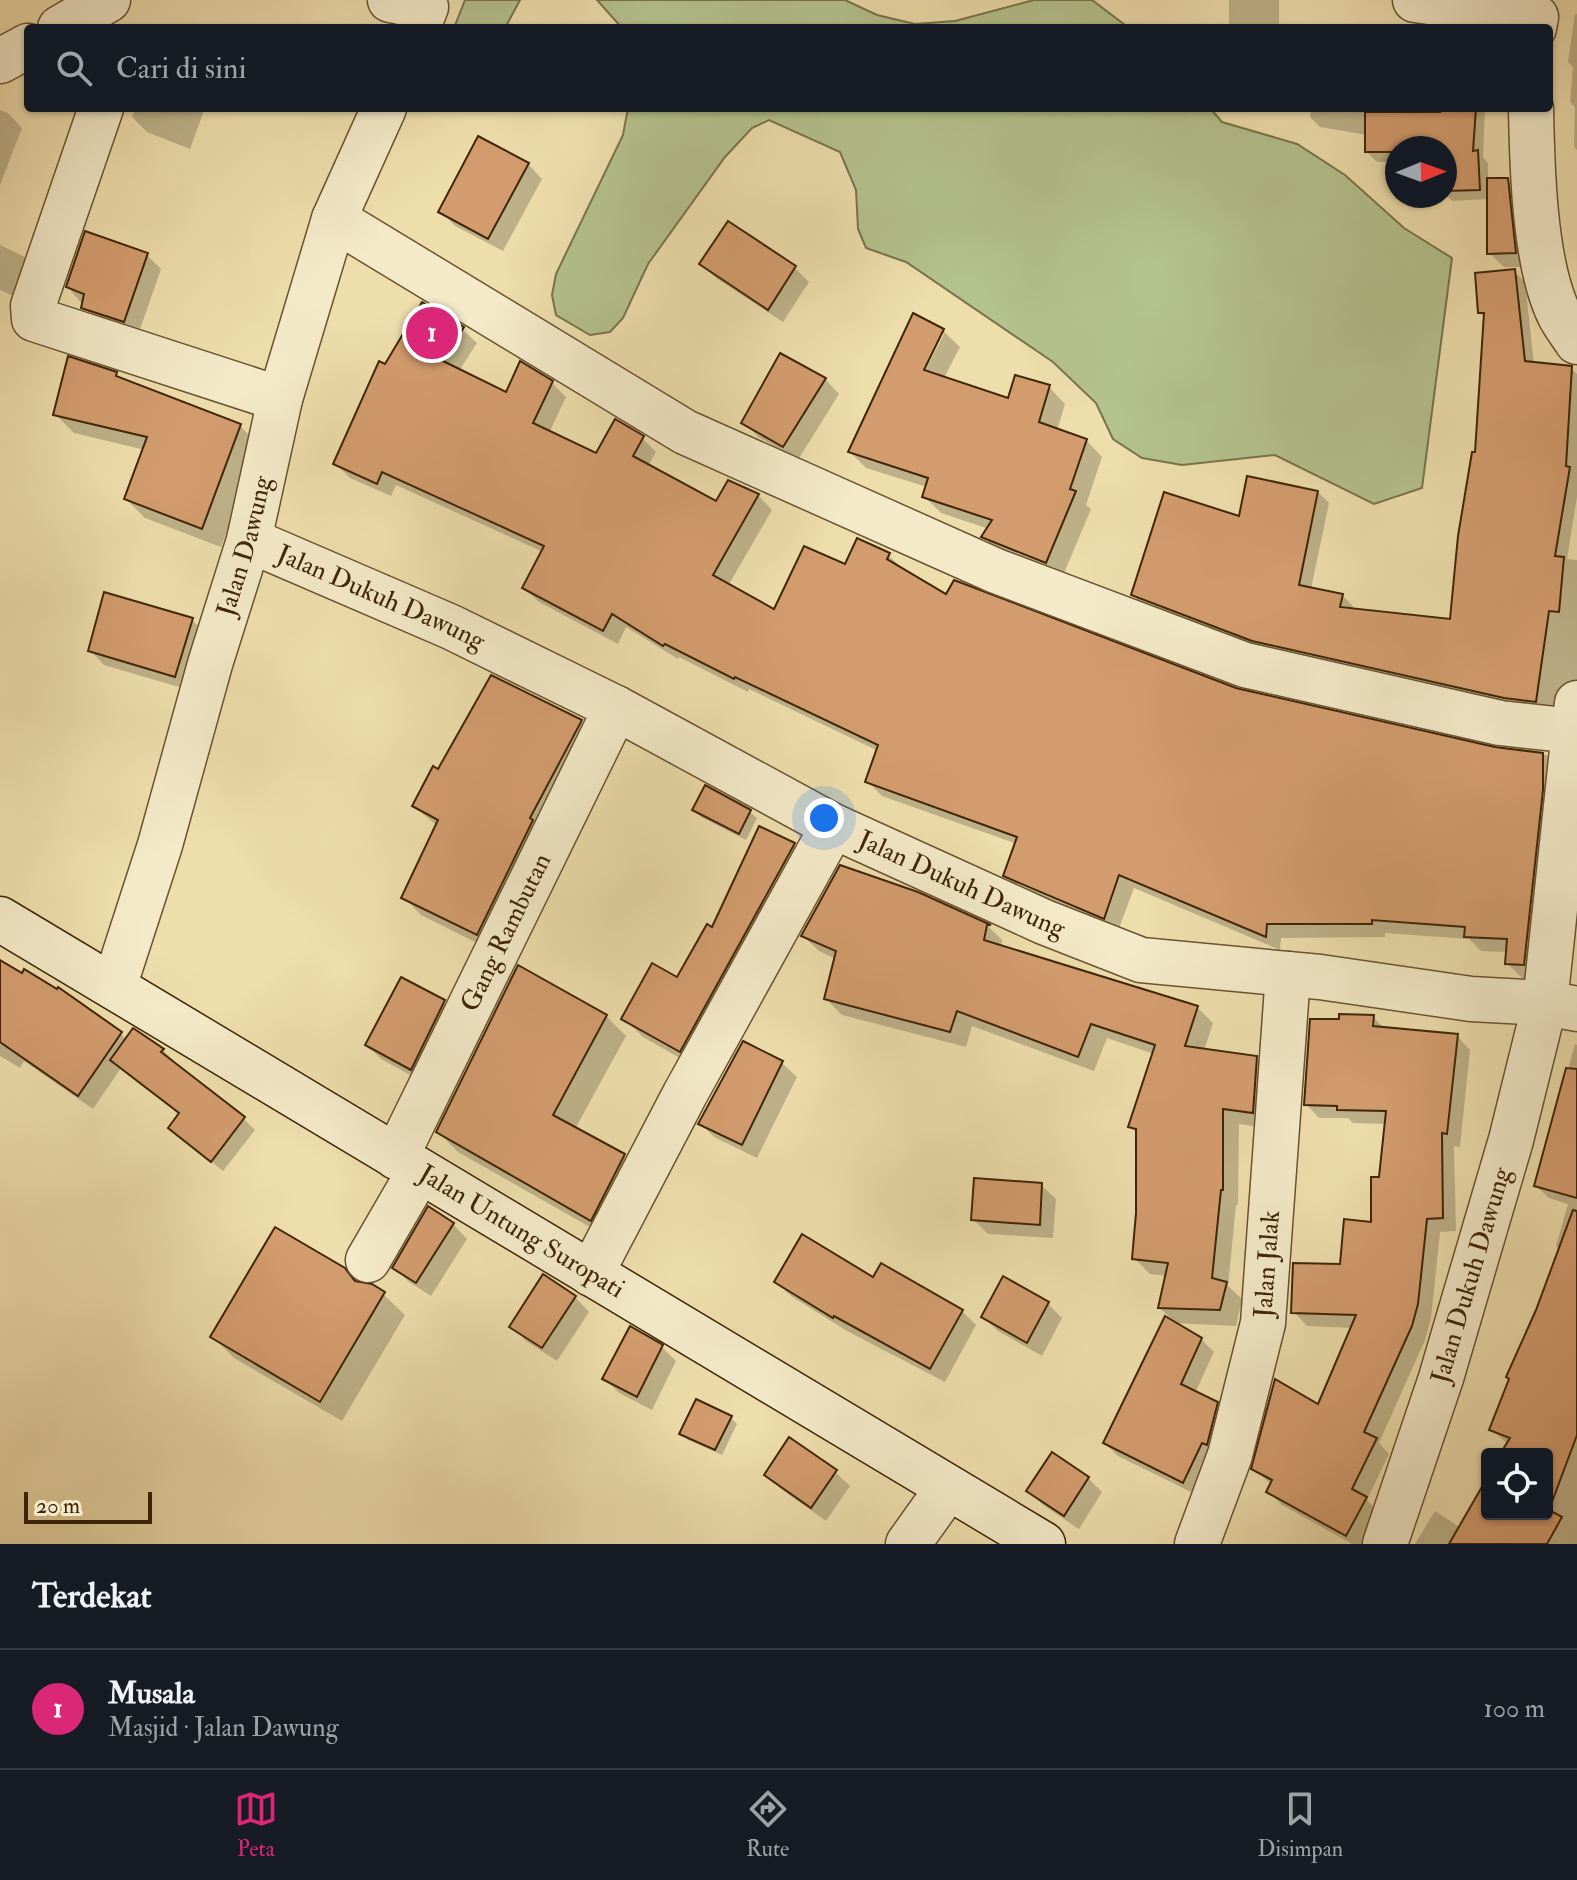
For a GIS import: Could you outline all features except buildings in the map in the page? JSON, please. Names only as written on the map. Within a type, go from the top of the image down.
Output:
[{"type":"street","points":[[67,24],[108,0]]},
{"type":"street","points":[[1415,0],[1537,15]]},
{"type":"street","points":[[0,61],[24,48]]},
{"type":"street","points":[[100,112],[33,306],[34,319],[280,399]]},
{"type":"street","name":"Jalan Dawung","points":[[114,987],[160,845],[210,664],[249,540],[280,399],[334,219],[382,112]]},
{"type":"street","points":[[1531,112],[1532,160],[1546,270],[1559,314],[1577,342]]},
{"type":"street","points":[[334,219],[685,432],[996,571],[1245,665],[1500,723],[1576,717]]},
{"type":"street","name":"Jalan Dukuh Dawung","points":[[249,540],[451,627],[616,708],[833,826],[1044,922],[1141,960],[1288,974],[1471,999],[1561,1006]]},
{"type":"street","name":"Gang Rambutan","points":[[368,1260],[408,1164],[616,708]]},
{"type":"street","name":"Jalan Dukuh Dawung","points":[[1385,1544],[1445,1364],[1511,1140],[1561,1006],[1576,717]]},
{"type":"street","points":[[591,1274],[685,1094],[833,826]]},
{"type":"street","name":"Jalan Untung Suropati","points":[[0,919],[1043,1544]]},
{"type":"street","name":"Jalan Jalak","points":[[1197,1544],[1230,1455],[1263,1323],[1288,974]]},
{"type":"street","points":[[908,1544],[948,1488]]},
{"type":"green space","points":[[465,0],[520,0],[507,24],[456,24]]},
{"type":"green space","points":[[597,0],[845,0],[877,15],[915,24],[618,24]]},
{"type":"green space","points":[[1034,0],[1092,0],[1124,24],[915,24],[955,21]]},
{"type":"green space","points":[[627,112],[1213,112],[1222,122],[1297,144],[1345,175],[1404,228],[1452,258],[1422,488],[1374,504],[1275,455],[1182,465],[1142,458],[1113,439],[1096,403],[1053,362],[906,262],[866,248],[858,229],[856,190],[840,152],[769,120],[752,128],[725,157],[648,264],[623,318],[610,332],[590,335],[556,315],[552,295],[556,274],[623,135]]},
{"type":"place","name":"Musala","points":[[432,333]]}]
